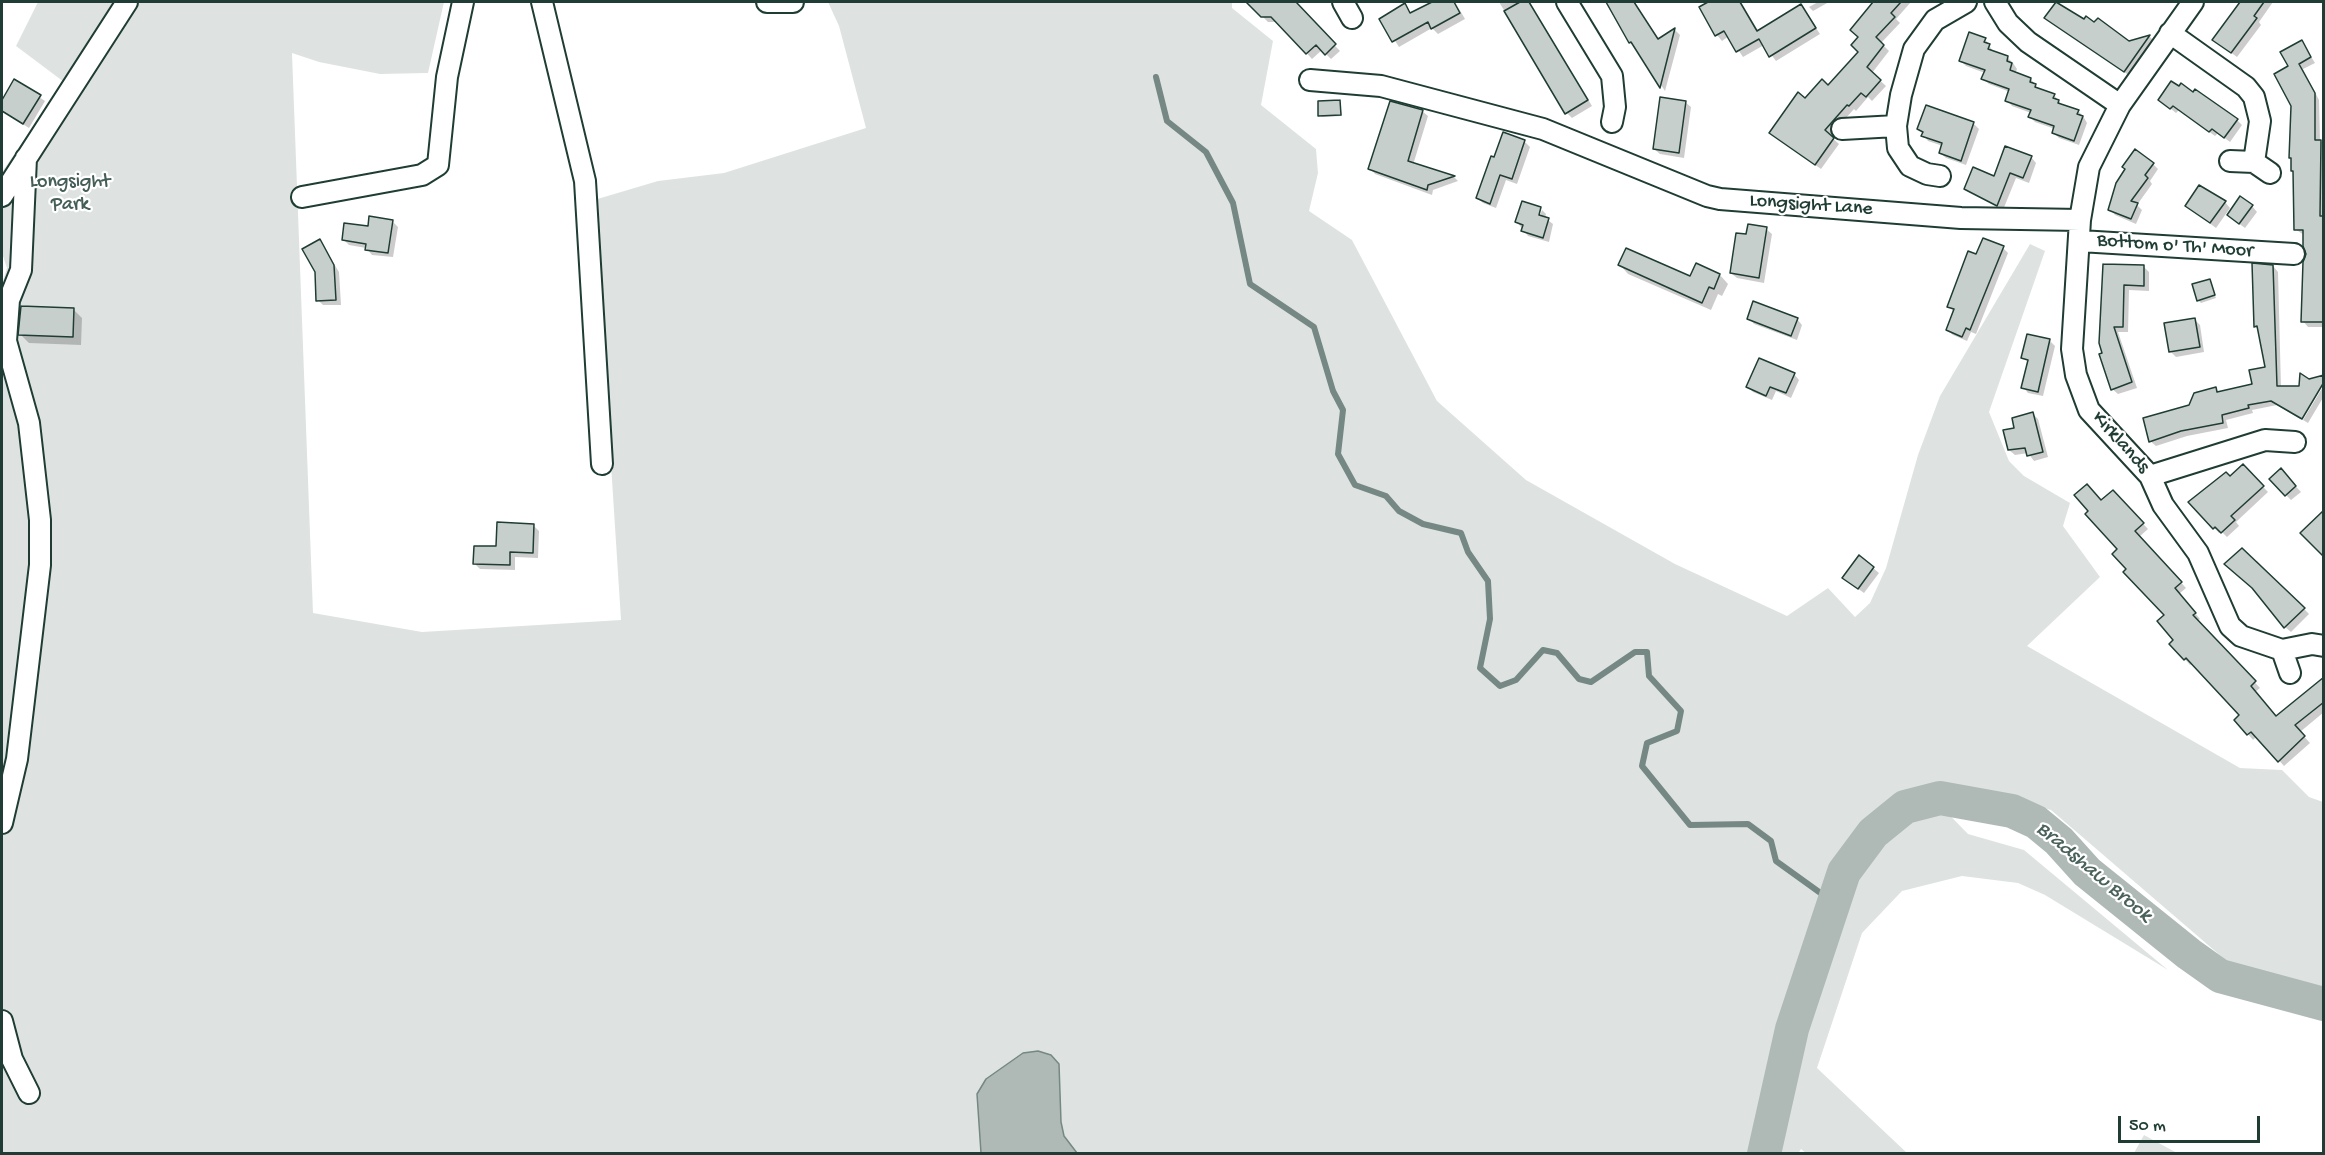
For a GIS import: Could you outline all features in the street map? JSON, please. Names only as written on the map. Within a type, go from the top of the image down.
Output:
[{"type":"street","points":[[2,196],[127,2]]},
{"type":"street","points":[[302,197],[422,175],[438,165],[447,77],[464,2]]},
{"type":"street","points":[[542,2],[585,181],[603,464]]},
{"type":"street","points":[[766,2],[793,2]]},
{"type":"street","points":[[1567,2],[1612,76],[1619,112]]},
{"type":"street","points":[[1940,176],[1927,174],[1910,166],[1899,148],[1896,126],[1901,95],[1914,49],[1935,20],[1966,2]]},
{"type":"street","points":[[1995,2],[2008,23],[2028,42],[2120,105]]},
{"type":"street","points":[[2080,220],[2089,167],[2120,105],[2193,2]]},
{"type":"street","points":[[2170,33],[2246,87],[2254,97],[2260,121],[2262,167],[2230,161]]},
{"type":"street","name":"Longsight Lane","points":[[1310,80],[1380,86],[1543,129],[1707,196],[1720,199],[1961,218],[2080,220]]},
{"type":"street","points":[[1842,129],[1896,126]]},
{"type":"street","points":[[2,823],[16,759],[40,565],[40,520],[29,423],[6,341],[9,300],[21,270],[26,158]]},
{"type":"street","name":"Kirklands","points":[[2080,220],[2072,349],[2076,375],[2089,410],[2150,476],[2163,505],[2198,553],[2230,626],[2241,636],[2282,650]]},
{"type":"street","name":"Bottom o' Th' Moor","points":[[2080,241],[2271,250],[2294,254]]},
{"type":"street","points":[[2150,476],[2264,433],[2295,442]]},
{"type":"street","points":[[2290,673],[2282,650],[2312,644],[2324,646]]},
{"type":"street","points":[[2,1021],[12,1059],[29,1093]]},
{"type":"green space","name":"Longsight Park","points":[[38,2],[444,2],[428,73],[380,74],[319,62],[292,53],[313,613],[422,632],[621,620],[594,200],[658,181],[724,173],[866,128],[839,26],[828,2],[1232,2],[1232,8],[1273,41],[1261,105],[1316,149],[1318,173],[1309,211],[1352,240],[1437,401],[1526,480],[1675,564],[1787,616],[1828,588],[1855,617],[1870,603],[1886,568],[1918,455],[1940,396],[2030,244],[2045,251],[1989,412],[2009,461],[2024,476],[2070,503],[2063,526],[2100,577],[2027,646],[2240,768],[2282,770],[2309,797],[2323,802],[2323,991],[2229,963],[2051,810],[1978,789],[1930,795],[1968,834],[2024,850],[2168,970],[2045,895],[2018,883],[1962,876],[1902,891],[1862,933],[1817,1068],[1907,1153],[1807,1154],[1801,1149],[1798,1154],[2,1153],[2,284],[7,268],[2,253],[2,172],[64,82],[16,46]]},
{"type":"green space","points":[[2144,1135],[2177,1153],[2134,1153]]},
{"type":"shaded area","points":[[1038,1051],[1051,1055],[1059,1064],[1061,1122],[1064,1136],[1077,1153],[981,1153],[977,1094],[986,1079],[1023,1053]]},
{"type":"building","points":[[1246,2],[1296,2],[1336,44],[1325,55],[1316,45],[1306,54],[1271,17],[1261,17]]},
{"type":"building","points":[[1432,2],[1454,2],[1460,13],[1431,29],[1428,22],[1392,42],[1379,19],[1405,3],[1410,13]]},
{"type":"building","points":[[1520,2],[1529,2],[1588,100],[1565,114],[1504,11]]},
{"type":"building","points":[[1606,2],[1634,2],[1658,39],[1675,28],[1660,88],[1631,42],[1629,43]]},
{"type":"building","points":[[1708,2],[1740,2],[1757,31],[1801,4],[1816,28],[1769,57],[1759,39],[1736,52],[1724,31],[1715,36],[1699,7]]},
{"type":"building","points":[[1873,2],[1901,2],[1891,13],[1895,17],[1876,37],[1884,45],[1867,67],[1881,80],[1866,97],[1861,93],[1849,106],[1847,105],[1825,130],[1834,138],[1815,165],[1769,133],[1798,92],[1805,98],[1822,79],[1828,85],[1858,52],[1851,45],[1858,37],[1850,30]]},
{"type":"building","points":[[2056,2],[2084,19],[2086,16],[2094,22],[2098,18],[2129,41],[2150,35],[2124,72],[2044,18]]},
{"type":"building","points":[[2240,2],[2264,2],[2254,16],[2257,18],[2231,53],[2212,40]]},
{"type":"building","points":[[1969,32],[1986,38],[1984,42],[1990,44],[1988,49],[2008,56],[2007,61],[2012,63],[2010,70],[2031,78],[2030,82],[2036,84],[2035,87],[2055,94],[2053,98],[2059,100],[2058,103],[2079,110],[2077,114],[2083,116],[2074,141],[2052,133],[2054,126],[2028,117],[2031,110],[2005,101],[2009,89],[1981,79],[1985,70],[1959,61]]},
{"type":"building","points":[[2302,40],[2311,57],[2299,64],[2315,93],[2315,140],[2321,140],[2320,216],[2324,216],[2324,322],[2301,322],[2303,262],[2306,254],[2303,246],[2303,230],[2294,230],[2293,171],[2291,171],[2291,158],[2289,158],[2291,106],[2274,74],[2288,66],[2280,52]]},
{"type":"building","points":[[14,79],[41,95],[23,124],[2,111],[2,100]]},
{"type":"building","points":[[2171,81],[2179,86],[2181,83],[2193,92],[2195,89],[2238,119],[2224,138],[2212,129],[2209,132],[2173,106],[2170,109],[2158,100]]},
{"type":"building","points":[[1660,97],[1686,101],[1679,153],[1653,149]]},
{"type":"building","points":[[1340,100],[1341,115],[1318,116],[1318,101]]},
{"type":"building","points":[[1390,101],[1423,110],[1408,161],[1455,176],[1428,185],[1427,190],[1368,169]]},
{"type":"building","points":[[1926,105],[1974,122],[1961,161],[1939,153],[1942,143],[1921,136],[1923,132],[1917,129]]},
{"type":"building","points":[[1503,132],[1525,140],[1512,179],[1500,175],[1490,204],[1476,198],[1491,156],[1494,157]]},
{"type":"building","points":[[2005,146],[2032,156],[2023,178],[2010,173],[1997,206],[1964,189],[1973,167],[1994,176]]},
{"type":"building","points":[[2135,149],[2154,163],[2145,175],[2148,178],[2131,201],[2138,203],[2131,219],[2108,210],[2116,183],[2125,169],[2122,167]]},
{"type":"building","points":[[2199,185],[2226,201],[2210,223],[2185,206]]},
{"type":"building","points":[[2240,196],[2253,205],[2239,224],[2227,215]]},
{"type":"building","points":[[1522,201],[1541,207],[1539,215],[1549,218],[1543,238],[1521,231],[1523,225],[1515,222]]},
{"type":"building","points":[[369,216],[393,220],[388,253],[365,250],[366,244],[342,240],[344,223],[368,226]]},
{"type":"building","points":[[1748,224],[1767,227],[1759,278],[1730,273],[1736,233],[1746,234]]},
{"type":"building","points":[[1983,238],[2004,246],[1970,330],[1966,328],[1962,337],[1946,330],[1954,309],[1947,307],[1968,251],[1976,254]]},
{"type":"building","points":[[320,239],[334,265],[336,300],[316,301],[315,272],[302,249]]},
{"type":"building","points":[[1626,248],[1690,276],[1696,263],[1720,274],[1714,289],[1709,287],[1702,303],[1618,265]]},
{"type":"building","points":[[2252,263],[2273,265],[2277,386],[2299,386],[2300,373],[2309,379],[2324,375],[2324,382],[2302,419],[2271,401],[2248,405],[2249,408],[2222,415],[2223,423],[2181,431],[2149,442],[2143,418],[2189,405],[2194,393],[2216,387],[2217,392],[2252,384],[2249,370],[2265,367],[2257,326],[2254,327]]},
{"type":"building","points":[[2103,264],[2144,265],[2144,286],[2124,285],[2123,327],[2114,327],[2132,382],[2111,390],[2099,354],[2102,353],[2099,343]]},
{"type":"building","points":[[2210,279],[2215,295],[2197,301],[2192,284]]},
{"type":"building","points":[[1753,301],[1798,318],[1791,336],[1747,319]]},
{"type":"building","points":[[21,306],[74,308],[73,337],[18,335]]},
{"type":"building","points":[[2195,318],[2200,347],[2169,352],[2164,323]]},
{"type":"building","points":[[2027,334],[2050,339],[2038,392],[2021,388],[2028,360],[2021,358]]},
{"type":"building","points":[[1759,358],[1795,373],[1786,393],[1770,387],[1766,396],[1746,387]]},
{"type":"building","points":[[2033,412],[2043,452],[2027,456],[2025,448],[2008,450],[2003,430],[2014,428],[2012,418]]},
{"type":"building","points":[[2243,464],[2264,486],[2231,516],[2235,520],[2221,533],[2215,527],[2213,529],[2188,502],[2226,472],[2230,476]]},
{"type":"building","points":[[2281,468],[2296,486],[2285,496],[2269,479]]},
{"type":"building","points":[[2087,484],[2101,500],[2113,490],[2144,523],[2135,531],[2182,582],[2175,588],[2196,613],[2193,615],[2256,681],[2251,686],[2276,716],[2324,677],[2324,702],[2295,725],[2305,736],[2278,762],[2251,732],[2247,735],[2234,720],[2239,715],[2186,658],[2184,660],[2169,644],[2173,640],[2157,621],[2164,615],[2123,572],[2126,569],[2112,554],[2117,549],[2085,514],[2088,511],[2074,495]]},
{"type":"building","points":[[2324,510],[2324,557],[2300,533]]},
{"type":"building","points":[[497,522],[534,524],[533,553],[510,552],[510,565],[473,564],[474,546],[496,546]]},
{"type":"building","points":[[2242,548],[2305,608],[2284,628],[2252,588],[2224,564]]},
{"type":"building","points":[[1859,555],[1874,567],[1858,589],[1842,578]]},
{"type":"waterway","points":[[1156,77],[1167,121],[1206,152],[1233,203],[1250,284],[1314,327],[1333,391],[1343,410],[1338,454],[1355,485],[1386,496],[1399,511],[1423,524],[1461,533],[1468,552],[1488,581],[1490,619],[1480,668],[1500,686],[1516,680],[1543,650],[1557,653],[1579,679],[1591,682],[1635,652],[1647,652],[1649,676],[1681,711],[1677,731],[1647,743],[1642,766],[1690,825],[1748,824],[1771,841],[1776,861],[1833,902]]},
{"type":"waterway","name":"Bradshaw Brook","points":[[1764,1154],[1792,1029],[1844,872],[1873,833],[1905,807],[1940,798],[2012,811],[2036,822],[2059,841],[2087,872],[2220,976],[2324,1004]]}]
